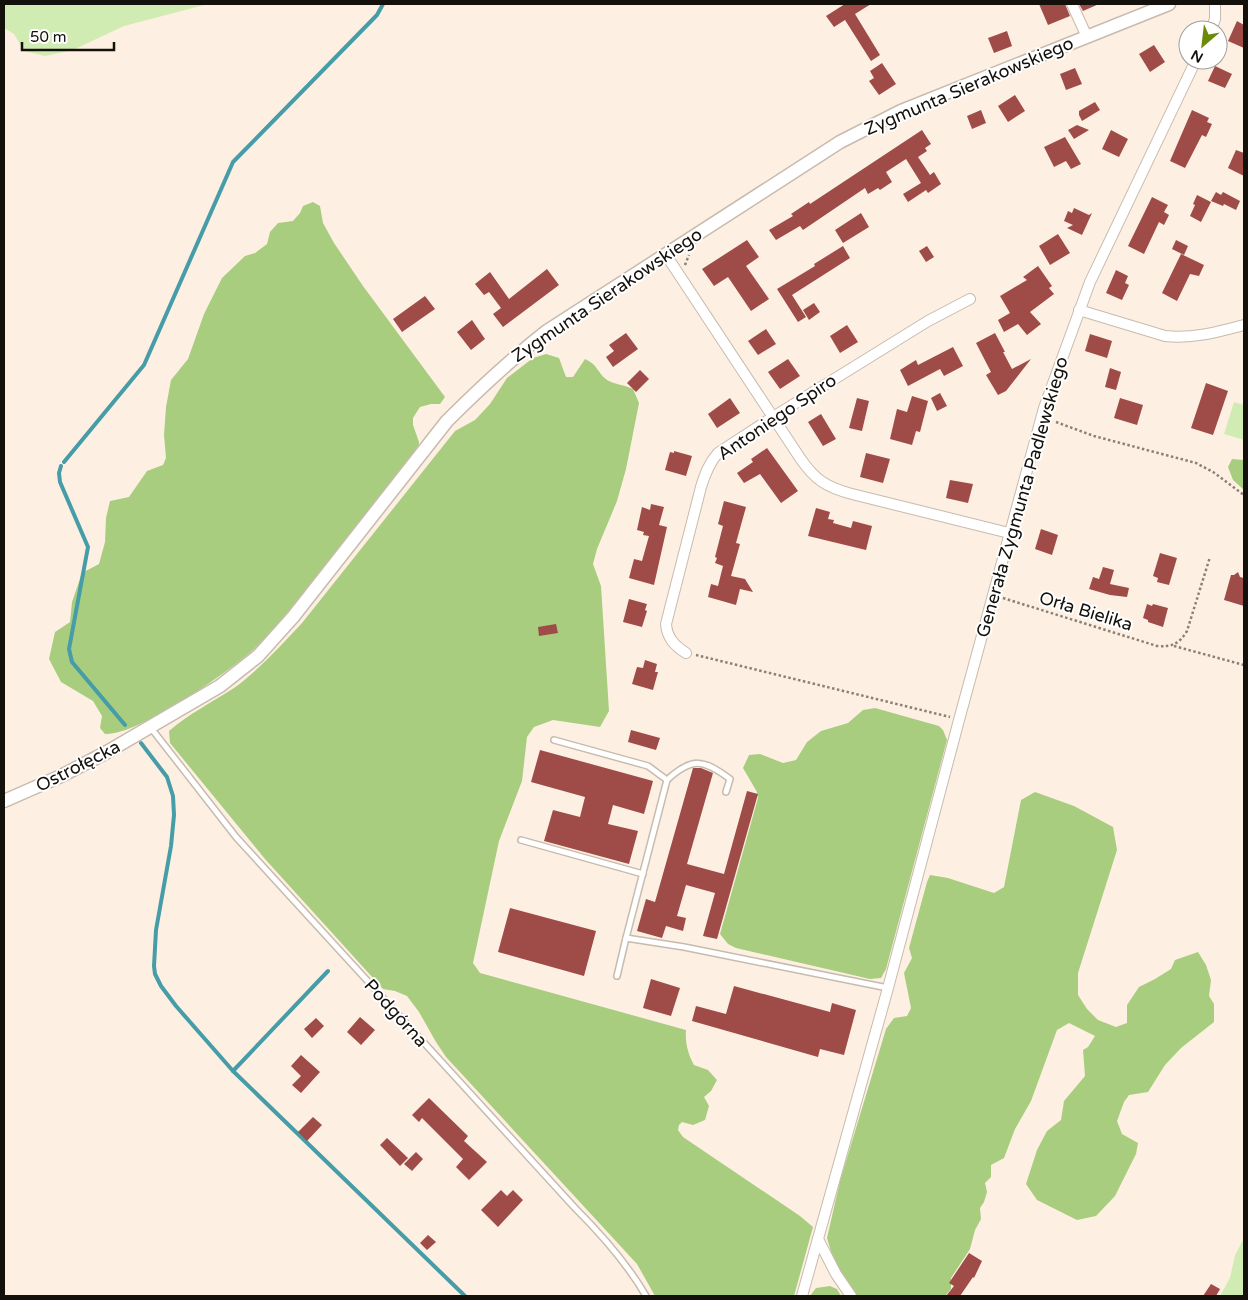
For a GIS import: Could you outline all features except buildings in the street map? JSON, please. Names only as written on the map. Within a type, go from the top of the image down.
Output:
[{"type":"street","points":[[1072,4],[1087,37]]},
{"type":"street","name":"Zygmunta Sierakowskiego","points":[[150,727],[230,679],[258,656],[275,638],[447,421],[508,362],[547,331],[840,142],[868,127],[941,94],[1169,4]]},
{"type":"street","points":[[1214,4],[1215,20]]},
{"type":"street","name":"Generała Zygmunta Padlewskiego","points":[[802,1296],[888,988],[992,595],[1044,408],[1079,310],[1101,256],[1191,70]]},
{"type":"street","points":[[666,255],[807,468],[818,480],[826,485],[852,494],[1009,533]]},
{"type":"street","name":"Antoniego Spiro","points":[[686,653],[671,640],[666,624],[705,474],[718,453],[928,321],[970,299]]},
{"type":"street","points":[[1079,310],[1175,337],[1198,336],[1244,325]]},
{"type":"street","name":"Ostrołęcka","points":[[4,801],[61,776],[150,727]]},
{"type":"street","points":[[818,1239],[836,1274],[851,1296]]},
{"type":"lane","name":"Podgórna","points":[[150,727],[236,837],[600,1234],[625,1264],[646,1296]]},
{"type":"lane","points":[[554,740],[648,766],[667,780]]},
{"type":"lane","points":[[617,976],[667,780],[687,765],[696,762],[706,764],[717,769],[730,779],[726,792]]},
{"type":"lane","points":[[521,840],[643,874]]},
{"type":"lane","points":[[626,938],[694,949],[888,988]]},
{"type":"path","points":[[685,265],[691,248]]},
{"type":"path","points":[[1056,422],[1094,436],[1196,463],[1232,484],[1244,495]]},
{"type":"path","points":[[1174,646],[1187,631],[1210,557]]},
{"type":"path","name":"Orła Bielika","points":[[992,595],[1157,646],[1174,646],[1244,665]]},
{"type":"path","points":[[686,653],[959,720]]},
{"type":"green space","points":[[4,4],[208,4],[124,26],[73,50],[45,56],[24,51],[14,34],[4,28]]},
{"type":"green space","points":[[313,202],[320,206],[323,223],[363,286],[445,397],[440,404],[420,407],[413,418],[413,425],[419,442],[418,453],[277,625],[256,647],[203,687],[159,714],[138,725],[119,732],[105,734],[100,728],[102,716],[93,701],[61,682],[49,659],[55,632],[70,622],[72,602],[82,573],[99,564],[105,542],[106,518],[110,501],[129,497],[147,471],[163,465],[166,458],[164,435],[166,407],[171,380],[188,359],[204,314],[222,278],[245,256],[255,253],[267,244],[270,232],[278,223],[293,221],[303,206]]},
{"type":"green space","points":[[546,354],[559,358],[566,377],[573,377],[585,359],[590,361],[609,381],[633,389],[639,403],[626,469],[617,501],[597,549],[593,564],[601,586],[609,711],[600,727],[553,720],[534,727],[527,737],[522,781],[499,841],[473,963],[480,973],[686,1030],[687,1048],[694,1065],[708,1070],[717,1080],[711,1091],[704,1097],[709,1106],[705,1120],[693,1125],[682,1122],[678,1130],[683,1137],[800,1216],[813,1227],[794,1296],[655,1296],[637,1264],[446,1057],[407,996],[383,989],[265,859],[170,743],[169,731],[252,674],[302,623],[455,431],[475,420],[490,404],[507,378],[533,358]]},
{"type":"green space","points":[[1234,402],[1244,405],[1244,440],[1224,434]]},
{"type":"green space","points":[[1232,459],[1244,460],[1244,490],[1233,480],[1228,467]]},
{"type":"green space","points":[[875,708],[939,726],[947,740],[886,969],[881,978],[870,979],[736,948],[728,944],[720,934],[758,798],[757,792],[743,768],[749,755],[760,754],[783,763],[796,760],[807,742],[821,731],[848,723],[863,710]]},
{"type":"green space","points":[[1035,792],[1074,806],[1113,827],[1117,850],[1078,973],[1078,995],[1087,1009],[1098,1020],[1116,1027],[1127,1023],[1127,1005],[1139,987],[1171,969],[1175,960],[1198,952],[1206,965],[1211,980],[1209,996],[1214,1004],[1214,1022],[1181,1048],[1165,1065],[1148,1092],[1129,1095],[1124,1102],[1117,1121],[1122,1134],[1138,1143],[1136,1154],[1115,1196],[1096,1216],[1077,1220],[1037,1200],[1026,1184],[1037,1150],[1047,1131],[1061,1120],[1064,1101],[1085,1076],[1083,1050],[1088,1047],[1095,1036],[1069,1023],[1057,1030],[1031,1101],[1015,1129],[1004,1158],[991,1165],[991,1177],[985,1183],[987,1192],[980,1208],[981,1219],[975,1230],[970,1249],[951,1278],[951,1289],[945,1296],[857,1296],[833,1258],[827,1238],[840,1181],[886,1029],[894,1018],[907,1016],[911,1008],[904,973],[912,958],[909,948],[927,882],[930,875],[948,878],[994,893],[1004,887],[1021,800]]},
{"type":"green space","points":[[1244,1238],[1244,1296],[1220,1296],[1230,1278],[1235,1255]]},
{"type":"green space","points":[[830,1286],[837,1289],[841,1296],[810,1296],[816,1288]]},
{"type":"waterway","points":[[64,462],[144,365],[233,162],[377,15],[383,4]]},
{"type":"waterway","points":[[61,466],[59,473],[60,482],[88,547],[69,649],[72,662],[125,725]]},
{"type":"waterway","points":[[141,743],[167,777],[173,796],[174,815],[171,846],[156,930],[154,966],[155,974],[161,986],[233,1071],[465,1296]]},
{"type":"waterway","points":[[233,1071],[328,971]]}]
